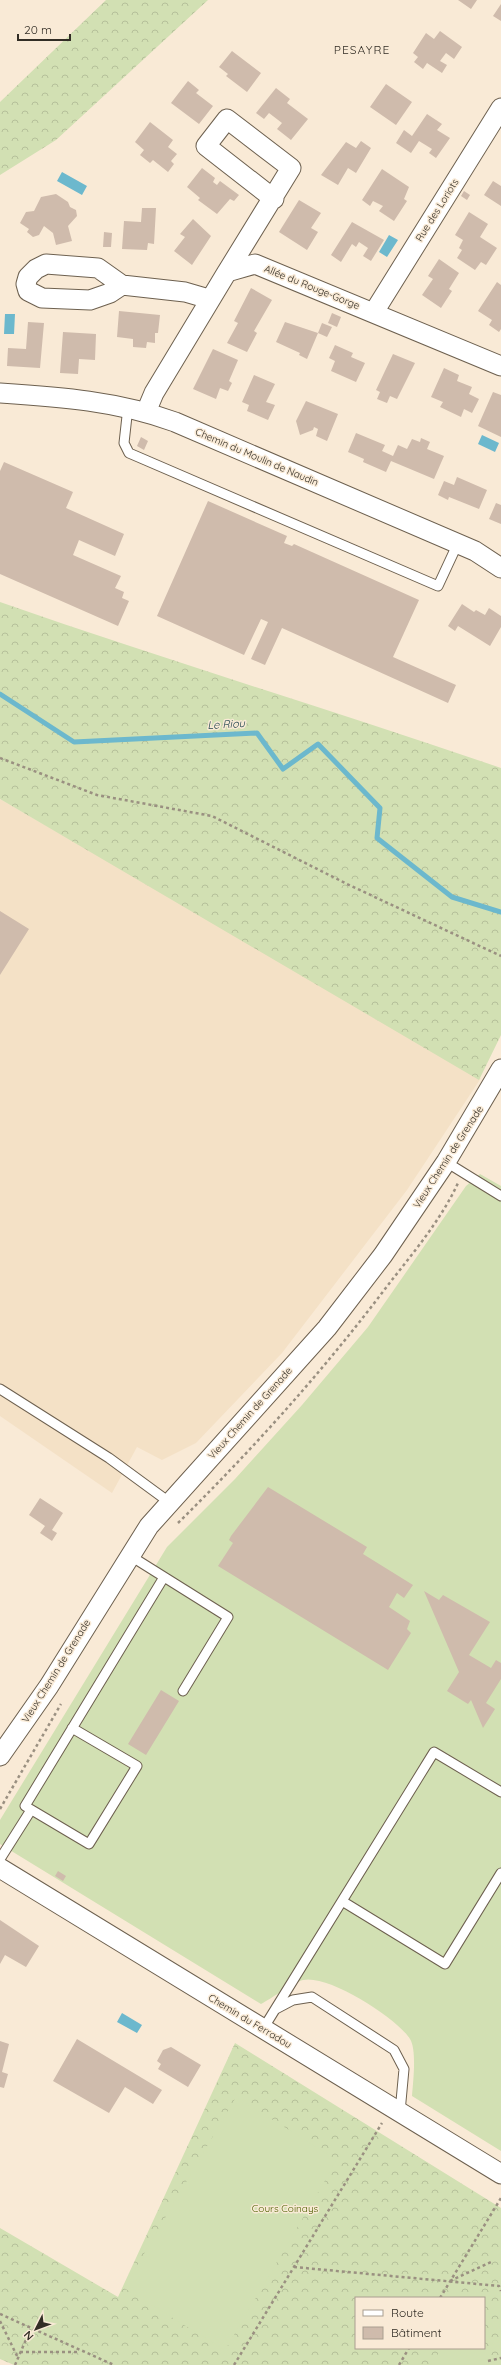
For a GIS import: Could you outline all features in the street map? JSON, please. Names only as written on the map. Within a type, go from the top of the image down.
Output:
[{"type":"street","name":"Rue des Loriots","points":[[374,312],[501,108]]},
{"type":"street","points":[[137,409],[274,199]]},
{"type":"street","name":"Allée du Rouge-Gorge","points":[[227,272],[255,264],[374,312],[501,366]]},
{"type":"street","points":[[122,284],[185,292],[210,299]]},
{"type":"street","name":"Chemin du Moulin de Naudin","points":[[0,393],[71,398],[137,409],[458,543],[476,551],[501,568]]},
{"type":"street","name":"Vieux Chemin de Grenade","points":[[0,1756],[49,1686],[129,1555],[149,1526],[327,1328],[383,1255],[446,1162],[501,1069]]},
{"type":"street","name":"Chemin du Ferradou","points":[[0,1868],[501,2174]]},
{"type":"lane","points":[[137,409],[124,443],[129,453],[438,586],[458,543]]},
{"type":"lane","points":[[446,1162],[501,1196]]},
{"type":"lane","points":[[0,1389],[109,1458],[169,1502]]},
{"type":"lane","points":[[129,1555],[228,1617],[183,1691]]},
{"type":"lane","points":[[0,1859],[72,1728],[164,1576]]},
{"type":"lane","points":[[28,1808],[89,1844],[137,1766],[72,1728]]},
{"type":"lane","points":[[263,2029],[434,1752],[501,1792]]},
{"type":"lane","points":[[342,1901],[445,1964],[501,1873]]},
{"type":"lane","points":[[275,2009],[293,2000],[312,1997],[394,2050],[404,2069],[396,2109]]},
{"type":"path","points":[[0,758],[97,795],[212,816],[347,884],[501,956]]},
{"type":"path","points":[[234,2365],[294,2267],[396,2109]]},
{"type":"path","points":[[441,2297],[501,2198]]},
{"type":"path","points":[[450,2282],[493,2261]]},
{"type":"path","points":[[294,2267],[500,2286],[501,2291]]},
{"type":"path","points":[[0,2314],[114,2365]]},
{"type":"path","points":[[0,2321],[18,2358]]},
{"type":"path","points":[[15,2365],[31,2328]]},
{"type":"path","points":[[399,2365],[408,2349]]},
{"type":"path","points":[[20,2352],[83,2352]]},
{"type":"path","points":[[488,2361],[501,2358]]},
{"type":"shaded area","points":[[0,799],[481,1078],[407,1190],[282,1353],[196,1443],[162,1460],[137,1447],[112,1493],[0,1416]]},
{"type":"green space","points":[[106,0],[208,0],[56,140],[0,175],[0,102]]},
{"type":"green space","points":[[0,602],[501,768],[501,1035],[479,1080],[0,799]]},
{"type":"green space","points":[[480,1174],[501,1186],[501,2151],[412,2096],[414,2058],[410,2039],[403,2030],[391,2020],[361,1999],[328,1984],[314,1980],[303,1980],[261,2004],[0,1844],[0,1820],[167,1547],[235,1479],[302,1405],[368,1327],[466,1186]]},
{"type":"green space","name":"Cours Coinays","points":[[235,2043],[501,2208],[501,2365],[14,2365],[0,2359],[0,2228],[118,2297]]},
{"type":"green space","points":[[236,2097],[337,2160],[225,2350],[124,2288]]},
{"type":"green space","points":[[485,2347],[490,2365],[431,2365],[441,2349],[485,2349]]},
{"type":"water","points":[[62,172],[87,186],[82,195],[57,181]]},
{"type":"water","points":[[389,235],[398,240],[387,257],[379,252]]},
{"type":"water","points":[[5,314],[15,314],[14,334],[4,334]]},
{"type":"water","points":[[482,435],[499,443],[495,452],[478,444]]},
{"type":"water","points":[[122,2013],[142,2025],[137,2033],[117,2022]]},
{"type":"building","points":[[458,0],[477,0],[471,9]]},
{"type":"building","points":[[501,4],[501,21],[493,16]]},
{"type":"building","points":[[440,31],[462,47],[454,59],[446,53],[440,61],[447,65],[442,73],[427,63],[423,69],[414,62],[418,57],[413,53],[426,33],[434,39]]},
{"type":"building","points":[[232,51],[261,73],[247,92],[226,76],[228,74],[219,67]]},
{"type":"building","points":[[188,81],[199,90],[196,93],[213,106],[199,124],[171,103]]},
{"type":"building","points":[[386,84],[412,102],[396,125],[370,107]]},
{"type":"building","points":[[276,88],[290,99],[287,103],[308,119],[291,140],[277,129],[282,123],[269,113],[264,119],[256,113]]},
{"type":"building","points":[[427,114],[442,124],[437,130],[450,138],[436,158],[429,153],[432,149],[419,141],[411,153],[396,143],[404,130],[412,136]]},
{"type":"building","points":[[150,122],[173,140],[168,147],[177,154],[171,161],[174,164],[168,172],[153,160],[150,163],[140,155],[144,150],[135,142]]},
{"type":"building","points":[[361,141],[371,148],[356,173],[348,168],[338,185],[321,175],[346,142],[356,148]]},
{"type":"building","points":[[202,168],[215,178],[213,182],[217,185],[220,181],[239,195],[234,201],[230,199],[217,214],[198,200],[200,198],[187,187]]},
{"type":"building","points":[[382,169],[409,187],[404,199],[407,201],[394,221],[379,211],[383,206],[373,201],[370,206],[362,200]]},
{"type":"building","points":[[493,181],[501,186],[501,206],[484,195]]},
{"type":"building","points":[[464,191],[470,195],[467,200],[461,196]]},
{"type":"building","points":[[56,194],[68,202],[70,207],[76,210],[77,216],[68,226],[72,241],[56,245],[53,233],[44,226],[39,235],[33,237],[27,232],[29,229],[20,223],[26,212],[34,211],[41,197]]},
{"type":"building","points":[[299,200],[321,213],[311,228],[318,232],[307,250],[279,232]]},
{"type":"building","points":[[142,208],[156,208],[154,244],[148,243],[147,250],[122,249],[124,221],[141,222]]},
{"type":"building","points":[[469,212],[488,224],[480,237],[497,248],[486,265],[481,262],[475,270],[457,258],[462,250],[459,248],[463,240],[455,235]]},
{"type":"building","points":[[193,219],[211,236],[192,265],[174,251],[185,237],[180,234]]},
{"type":"building","points":[[352,222],[384,240],[371,261],[363,256],[368,248],[359,242],[356,247],[352,244],[341,262],[331,255]]},
{"type":"building","points":[[104,232],[112,233],[111,247],[103,247]]},
{"type":"building","points":[[439,259],[459,273],[449,289],[452,291],[441,308],[422,295],[433,279],[428,276]]},
{"type":"building","points":[[497,282],[501,285],[501,329],[499,332],[489,325],[492,320],[478,311]]},
{"type":"building","points":[[251,288],[272,300],[254,331],[257,333],[247,352],[227,343],[238,323],[234,321]]},
{"type":"building","points":[[119,311],[160,315],[158,333],[155,333],[155,343],[147,342],[146,348],[133,347],[133,339],[117,337]]},
{"type":"building","points":[[332,313],[341,317],[337,327],[328,323]]},
{"type":"building","points":[[28,322],[44,323],[40,368],[7,366],[8,348],[26,349]]},
{"type":"building","points":[[285,322],[318,333],[307,359],[299,355],[300,353],[276,342]]},
{"type":"building","points":[[322,323],[332,327],[327,337],[318,333]]},
{"type":"building","points":[[63,332],[96,334],[95,360],[79,359],[78,374],[60,373]]},
{"type":"building","points":[[335,345],[353,353],[351,357],[365,363],[356,382],[331,371],[335,361],[329,358]]},
{"type":"building","points":[[213,349],[238,360],[229,381],[232,383],[228,391],[220,388],[216,399],[193,389]]},
{"type":"building","points":[[393,354],[415,363],[397,399],[390,396],[387,403],[377,399],[380,392],[376,390]]},
{"type":"building","points":[[444,368],[459,375],[457,381],[472,387],[469,394],[479,399],[472,413],[464,409],[461,417],[440,407],[443,402],[431,397]]},
{"type":"building","points":[[254,375],[275,384],[266,402],[275,405],[268,420],[247,411],[249,405],[242,402]]},
{"type":"building","points":[[493,392],[501,395],[501,437],[478,426]]},
{"type":"building","points":[[306,401],[338,414],[327,441],[316,436],[318,429],[314,427],[313,430],[300,435],[296,421]]},
{"type":"building","points":[[356,433],[385,445],[382,451],[393,456],[398,445],[407,449],[412,439],[420,442],[421,438],[430,442],[427,449],[444,456],[434,479],[391,461],[386,472],[363,462],[364,459],[348,452]]},
{"type":"building","points":[[141,437],[148,441],[144,450],[137,446]]},
{"type":"building","points":[[4,462],[73,492],[66,508],[124,534],[115,556],[79,540],[73,555],[121,576],[115,588],[124,592],[122,598],[129,601],[118,626],[0,574],[0,471]]},
{"type":"building","points":[[457,477],[487,490],[479,509],[449,497],[448,500],[438,495],[444,481],[454,485]]},
{"type":"building","points":[[208,501],[287,536],[284,543],[292,546],[294,544],[419,600],[393,657],[456,685],[448,703],[282,628],[265,665],[251,659],[268,622],[261,619],[244,655],[157,616]]},
{"type":"building","points":[[496,503],[501,505],[501,524],[489,519]]},
{"type":"building","points":[[462,604],[474,612],[476,610],[485,615],[489,608],[501,616],[501,627],[490,646],[458,626],[455,631],[448,626]]},
{"type":"building","points":[[0,911],[29,929],[0,975]]},
{"type":"building","points":[[268,1487],[367,1547],[363,1554],[413,1585],[404,1598],[397,1593],[389,1607],[410,1621],[407,1629],[411,1633],[388,1670],[218,1566],[233,1543],[229,1540],[231,1536]]},
{"type":"building","points":[[40,1498],[63,1513],[52,1530],[57,1533],[52,1541],[40,1533],[45,1526],[29,1515]]},
{"type":"building","points":[[424,1591],[439,1600],[443,1595],[490,1622],[469,1655],[491,1668],[496,1660],[501,1663],[501,1679],[486,1703],[495,1709],[483,1728],[471,1700],[468,1704],[447,1691],[459,1672]]},
{"type":"building","points":[[161,1690],[179,1701],[146,1755],[128,1744]]},
{"type":"building","points":[[58,1871],[66,1876],[63,1881],[55,1876]]},
{"type":"building","points":[[0,1920],[39,1946],[26,1967],[5,1955],[0,1964]]},
{"type":"building","points":[[77,2039],[162,2090],[153,2104],[125,2087],[109,2113],[53,2081]]},
{"type":"building","points":[[0,2041],[9,2044],[2,2072],[8,2074],[4,2088],[0,2087]]},
{"type":"building","points":[[171,2047],[201,2065],[188,2087],[158,2069],[161,2064],[157,2061],[163,2050]]},
{"type":"waterway","name":"Le Riou","points":[[0,694],[74,742],[257,733],[283,769],[318,744],[380,808],[377,838],[452,897],[501,912]]},
{"type":"district","name":"PESAYRE","points":[[362,49]]}]
